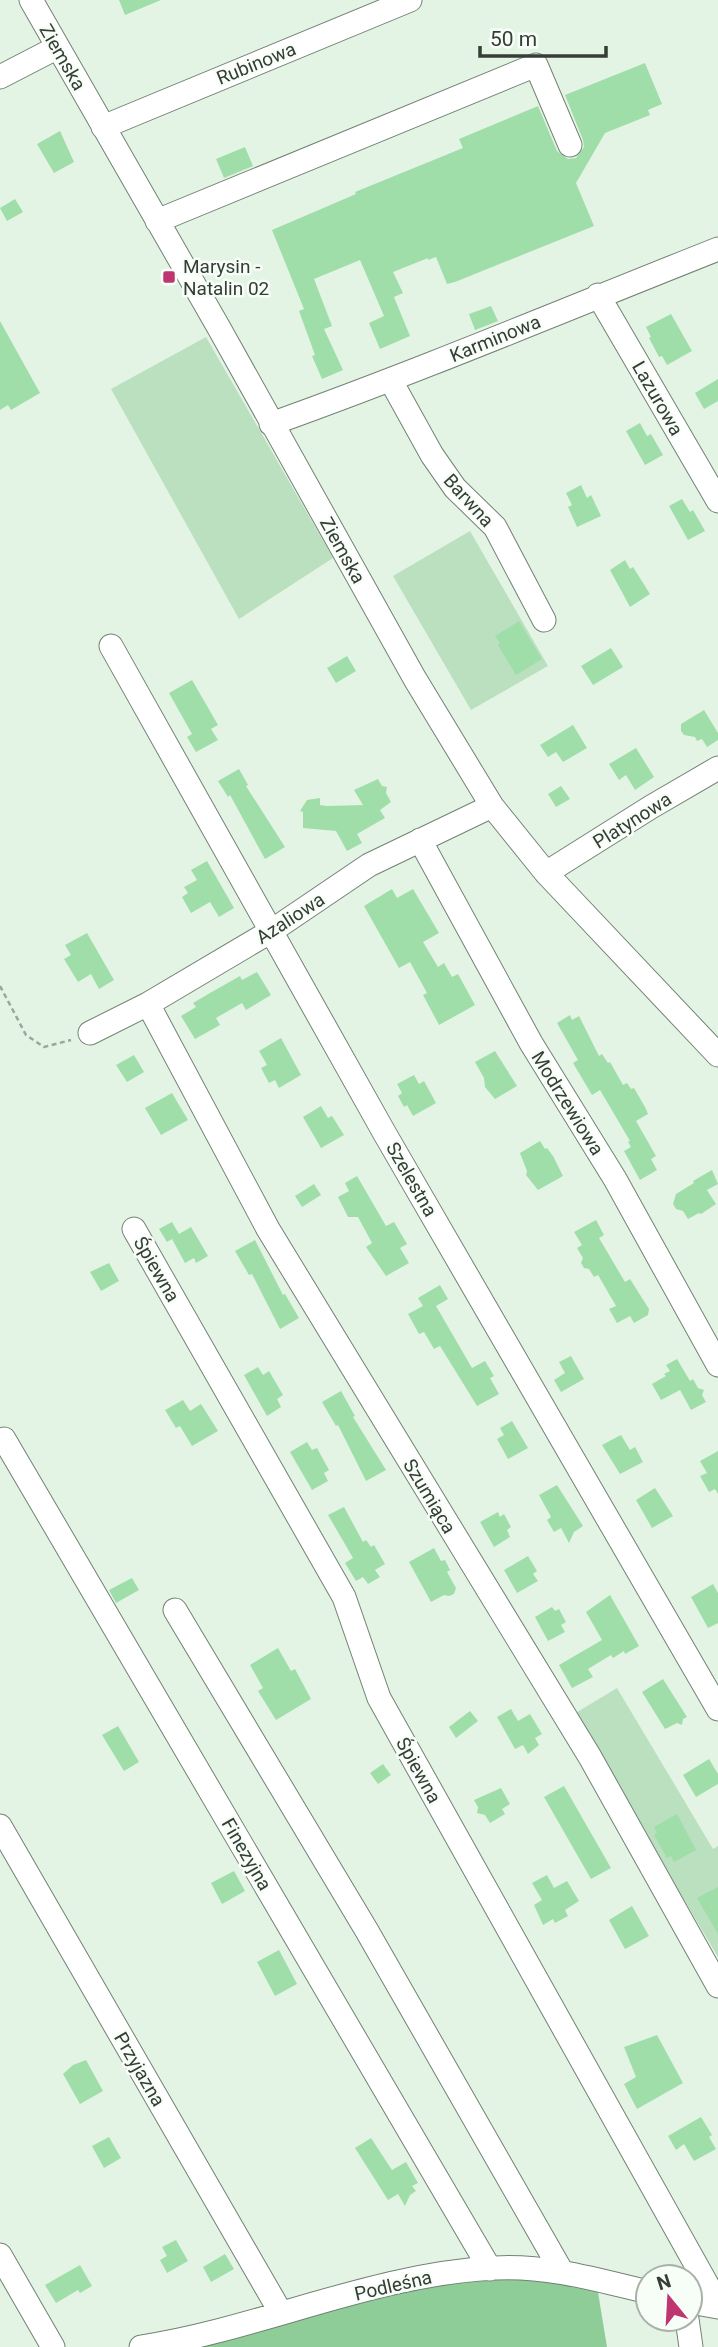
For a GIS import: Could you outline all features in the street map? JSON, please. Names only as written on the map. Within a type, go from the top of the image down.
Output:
[{"type":"street","name":"Ziemska","points":[[31,0],[415,679],[492,806],[547,873],[714,1045]]},
{"type":"street","name":"Rubinowa","points":[[103,127],[410,0]]},
{"type":"street","points":[[0,76],[58,47]]},
{"type":"street","points":[[157,221],[536,65],[570,145]]},
{"type":"street","name":"Karminowa","points":[[271,424],[391,381],[598,295],[718,249]]},
{"type":"street","name":"Lazurowa","points":[[598,295],[718,501]]},
{"type":"street","name":"Barwna","points":[[391,381],[432,455],[455,488],[495,527],[544,620]]},
{"type":"street","name":"Szelestna","points":[[111,646],[273,930],[385,1134],[710,1677],[718,1709]]},
{"type":"street","name":"Platynowa","points":[[547,873],[642,812],[718,768]]},
{"type":"street","name":"Azaliowa","points":[[90,1033],[148,1003],[273,930],[369,865],[492,806]]},
{"type":"street","name":"Modrzewiowa","points":[[420,840],[531,1043],[615,1179],[717,1361]]},
{"type":"street","name":"Szumiąca","points":[[148,1003],[268,1229],[590,1757],[718,1986]]},
{"type":"street","name":"Śpiewna","points":[[134,1229],[344,1597],[379,1698],[718,2306]]},
{"type":"street","name":"Finezyjna","points":[[4,1439],[490,2269]]},
{"type":"street","points":[[175,1610],[360,1919],[562,2272]]},
{"type":"street","name":"Przyjazna","points":[[0,1826],[281,2313]]},
{"type":"street","points":[[0,2255],[53,2347]]},
{"type":"street","name":"Podleśna","points":[[141,2347],[188,2340],[281,2313],[429,2276],[490,2269],[562,2272],[634,2289]]},
{"type":"path","points":[[0,986],[26,1035],[44,1047],[90,1033]]},
{"type":"green space","points":[[206,337],[333,558],[239,619],[111,389]]},
{"type":"green space","points":[[470,531],[548,666],[471,710],[393,576]]},
{"type":"green space","points":[[617,1688],[713,1849],[718,1846],[718,1957],[574,1714]]},
{"type":"green space","points":[[501,2275],[597,2286],[607,2347],[180,2347],[386,2290]]},
{"type":"building","points":[[119,0],[161,0],[125,15]]},
{"type":"building","points":[[645,63],[662,104],[648,110],[650,115],[605,133],[576,183],[594,226],[447,284],[436,257],[393,272],[403,293],[394,297],[410,336],[380,349],[369,323],[384,316],[360,260],[314,279],[332,326],[324,329],[343,370],[322,379],[312,356],[315,355],[299,311],[304,309],[272,230],[356,194],[355,192],[463,148],[459,139],[538,106],[557,151],[568,159],[576,158],[584,147],[583,140],[565,95]]},
{"type":"building","points":[[60,131],[74,162],[54,173],[37,144]]},
{"type":"building","points":[[245,147],[253,166],[224,178],[216,159]]},
{"type":"building","points":[[15,199],[23,212],[7,221],[0,208]]},
{"type":"building","points":[[491,306],[498,321],[475,330],[469,314]]},
{"type":"building","points":[[671,314],[692,351],[667,365],[662,356],[659,357],[646,327]]},
{"type":"building","points":[[0,321],[40,393],[11,410],[8,405],[0,410]]},
{"type":"building","points":[[718,379],[718,401],[704,409],[695,393]]},
{"type":"building","points":[[640,423],[647,436],[651,434],[663,455],[645,465],[626,431]]},
{"type":"building","points":[[581,485],[587,498],[591,495],[601,516],[577,527],[568,507],[572,505],[566,493]]},
{"type":"building","points":[[682,499],[690,512],[693,510],[705,531],[688,540],[669,506]]},
{"type":"building","points":[[625,560],[630,569],[633,567],[650,594],[630,607],[610,570]]},
{"type":"building","points":[[519,621],[542,659],[516,675],[495,636]]},
{"type":"building","points":[[611,648],[623,667],[593,685],[581,666]]},
{"type":"building","points":[[347,656],[356,671],[336,683],[327,668]]},
{"type":"building","points":[[192,680],[218,725],[211,729],[218,740],[196,752],[187,737],[192,734],[169,693]]},
{"type":"building","points":[[704,710],[718,733],[718,740],[707,747],[702,739],[697,741],[695,737],[684,735],[681,731],[681,724]]},
{"type":"building","points":[[573,725],[587,748],[563,762],[556,752],[548,757],[540,745]]},
{"type":"building","points":[[636,748],[654,777],[635,790],[626,775],[619,780],[609,764]]},
{"type":"building","points":[[239,769],[248,785],[246,786],[285,847],[265,859],[230,795],[228,797],[218,781]]},
{"type":"building","points":[[378,779],[382,786],[387,787],[386,793],[391,802],[380,810],[385,818],[357,834],[362,843],[347,851],[336,831],[303,828],[303,812],[300,811],[307,800],[320,798],[320,805],[327,806],[363,805],[354,790]]},
{"type":"building","points":[[561,786],[570,799],[556,807],[548,794]]},
{"type":"building","points":[[207,861],[234,908],[219,917],[210,902],[191,913],[182,897],[188,893],[184,887],[197,880],[191,870]]},
{"type":"building","points":[[392,889],[397,898],[413,889],[439,933],[423,942],[438,967],[444,963],[452,977],[458,974],[475,1005],[439,1025],[423,995],[427,993],[410,962],[399,968],[364,906]]},
{"type":"building","points":[[87,933],[114,980],[99,989],[91,974],[78,982],[64,959],[71,955],[65,945]]},
{"type":"building","points":[[257,972],[271,995],[246,1010],[242,1003],[216,1018],[220,1025],[195,1039],[181,1016],[196,1007],[193,1003],[240,976],[242,980]]},
{"type":"building","points":[[570,1015],[572,1020],[579,1016],[599,1056],[602,1054],[608,1063],[610,1062],[623,1085],[627,1083],[631,1089],[634,1088],[648,1114],[636,1121],[656,1156],[651,1159],[657,1170],[640,1180],[624,1151],[631,1147],[628,1142],[630,1141],[600,1090],[592,1095],[573,1063],[578,1060],[557,1023]]},
{"type":"building","points":[[281,1038],[301,1075],[279,1088],[275,1080],[269,1083],[261,1068],[267,1065],[259,1051]]},
{"type":"building","points":[[495,1051],[517,1086],[495,1099],[485,1087],[484,1078],[475,1062]]},
{"type":"building","points":[[134,1055],[144,1072],[127,1082],[116,1065]]},
{"type":"building","points":[[414,1075],[419,1084],[424,1081],[436,1103],[413,1116],[398,1096],[402,1093],[397,1084]]},
{"type":"building","points":[[172,1093],[188,1120],[161,1135],[145,1108]]},
{"type":"building","points":[[321,1106],[328,1118],[332,1116],[344,1135],[321,1148],[303,1117]]},
{"type":"building","points":[[540,1141],[553,1156],[563,1176],[538,1190],[526,1175],[520,1153]]},
{"type":"building","points":[[712,1170],[718,1184],[707,1190],[716,1204],[688,1219],[683,1211],[676,1209],[673,1204],[676,1194]]},
{"type":"building","points":[[357,1176],[386,1226],[394,1222],[407,1244],[400,1248],[409,1263],[386,1276],[366,1247],[372,1243],[358,1217],[348,1217],[338,1197],[349,1191],[345,1183]]},
{"type":"building","points":[[314,1184],[321,1195],[302,1207],[295,1196]]},
{"type":"building","points":[[596,1220],[604,1235],[599,1238],[625,1282],[630,1279],[649,1309],[648,1315],[634,1323],[630,1316],[617,1323],[609,1309],[616,1306],[598,1275],[594,1277],[581,1263],[583,1258],[577,1248],[582,1245],[574,1232]]},
{"type":"building","points":[[172,1222],[179,1234],[191,1227],[208,1256],[196,1263],[194,1258],[185,1263],[172,1239],[167,1242],[159,1229]]},
{"type":"building","points":[[255,1240],[283,1295],[285,1294],[299,1318],[280,1329],[252,1274],[249,1275],[235,1251]]},
{"type":"building","points":[[109,1263],[119,1281],[101,1291],[90,1272]]},
{"type":"building","points":[[440,1285],[448,1299],[436,1306],[472,1368],[485,1361],[494,1376],[490,1378],[499,1394],[477,1406],[440,1346],[434,1349],[424,1332],[419,1334],[408,1314],[423,1306],[418,1298]]},
{"type":"building","points":[[571,1356],[584,1379],[561,1392],[554,1380],[565,1373],[559,1362]]},
{"type":"building","points":[[677,1359],[690,1381],[693,1379],[698,1388],[704,1390],[702,1395],[706,1402],[691,1410],[680,1390],[661,1400],[652,1384],[666,1376],[664,1374],[670,1371],[666,1365]]},
{"type":"building","points":[[258,1367],[263,1375],[269,1371],[283,1395],[277,1399],[281,1407],[267,1416],[244,1375]]},
{"type":"building","points":[[341,1391],[355,1416],[353,1417],[386,1470],[366,1481],[338,1425],[336,1426],[322,1402]]},
{"type":"building","points":[[183,1400],[190,1411],[201,1404],[218,1431],[192,1446],[180,1426],[176,1428],[165,1410]]},
{"type":"building","points":[[512,1421],[528,1448],[508,1459],[497,1439],[504,1435],[500,1428]]},
{"type":"building","points":[[621,1435],[630,1450],[635,1447],[643,1462],[620,1474],[602,1445]]},
{"type":"building","points":[[307,1442],[312,1450],[317,1448],[329,1470],[324,1473],[328,1481],[312,1490],[290,1452]]},
{"type":"building","points":[[718,1451],[718,1494],[715,1489],[709,1492],[700,1476],[707,1473],[700,1461]]},
{"type":"building","points":[[557,1485],[583,1526],[574,1532],[569,1543],[561,1528],[554,1532],[547,1520],[551,1517],[539,1495]]},
{"type":"building","points":[[655,1488],[673,1516],[652,1528],[636,1500]]},
{"type":"building","points":[[344,1507],[363,1542],[366,1540],[371,1547],[374,1545],[385,1564],[375,1570],[380,1577],[368,1584],[363,1577],[356,1581],[345,1563],[353,1558],[328,1515]]},
{"type":"building","points":[[498,1512],[500,1517],[504,1514],[511,1527],[507,1530],[510,1537],[494,1547],[480,1522]]},
{"type":"building","points":[[434,1548],[441,1561],[445,1560],[450,1570],[447,1572],[456,1588],[454,1594],[444,1595],[431,1602],[409,1562]]},
{"type":"building","points":[[528,1556],[537,1571],[533,1574],[538,1581],[517,1593],[504,1570]]},
{"type":"building","points":[[132,1578],[139,1590],[116,1603],[109,1590]]},
{"type":"building","points":[[713,1584],[718,1593],[718,1623],[708,1628],[691,1597]]},
{"type":"building","points":[[610,1595],[639,1646],[613,1658],[611,1655],[588,1669],[593,1677],[572,1688],[559,1665],[602,1640],[586,1612]]},
{"type":"building","points":[[552,1607],[555,1611],[559,1609],[566,1622],[561,1625],[565,1632],[548,1641],[535,1617]]},
{"type":"building","points":[[278,1648],[291,1671],[295,1669],[311,1699],[276,1720],[258,1691],[263,1688],[250,1665]]},
{"type":"building","points":[[663,1679],[687,1717],[683,1719],[682,1725],[677,1723],[665,1729],[642,1692]]},
{"type":"building","points":[[511,1709],[518,1721],[530,1714],[542,1734],[535,1738],[539,1745],[528,1754],[523,1745],[515,1749],[497,1717]]},
{"type":"building","points":[[470,1711],[478,1721],[456,1738],[449,1727]]},
{"type":"building","points":[[118,1726],[139,1762],[124,1771],[102,1735]]},
{"type":"building","points":[[709,1759],[718,1774],[718,1784],[696,1797],[683,1775]]},
{"type":"building","points":[[383,1764],[391,1775],[378,1784],[370,1773]]},
{"type":"building","points":[[564,1786],[611,1868],[591,1879],[544,1797]]},
{"type":"building","points":[[501,1788],[510,1804],[502,1809],[505,1814],[490,1823],[485,1815],[477,1813],[478,1807],[474,1800]]},
{"type":"building","points":[[677,1814],[696,1850],[674,1862],[671,1856],[667,1858],[654,1835],[657,1833],[654,1827]]},
{"type":"building","points":[[234,1871],[245,1891],[222,1904],[211,1883]]},
{"type":"building","points":[[547,1875],[554,1888],[567,1881],[579,1901],[565,1910],[568,1916],[555,1923],[553,1919],[543,1925],[534,1905],[542,1900],[532,1883]]},
{"type":"building","points":[[718,1887],[718,1934],[697,1898]]},
{"type":"building","points":[[632,1906],[649,1936],[625,1949],[609,1920]]},
{"type":"building","points":[[279,1950],[297,1984],[275,1996],[257,1962]]},
{"type":"building","points":[[657,2035],[683,2083],[637,2109],[624,2084],[636,2077],[624,2047]]},
{"type":"building","points":[[86,2060],[103,2091],[80,2104],[63,2074],[73,2065]]},
{"type":"building","points":[[701,2117],[712,2135],[709,2137],[716,2149],[694,2161],[684,2144],[676,2150],[668,2136]]},
{"type":"building","points":[[109,2137],[121,2158],[104,2168],[92,2146]]},
{"type":"building","points":[[371,2138],[392,2170],[406,2162],[418,2183],[412,2186],[416,2191],[410,2195],[405,2206],[398,2194],[388,2200],[355,2148]]},
{"type":"building","points":[[176,2240],[188,2261],[167,2273],[160,2260],[167,2256],[162,2247]]},
{"type":"building","points":[[225,2254],[234,2269],[211,2282],[203,2267]]},
{"type":"building","points":[[80,2265],[92,2286],[80,2293],[78,2290],[56,2303],[45,2285]]},
{"type":"place","name":"Marysin - Natalin 02","points":[[169,277]]}]
